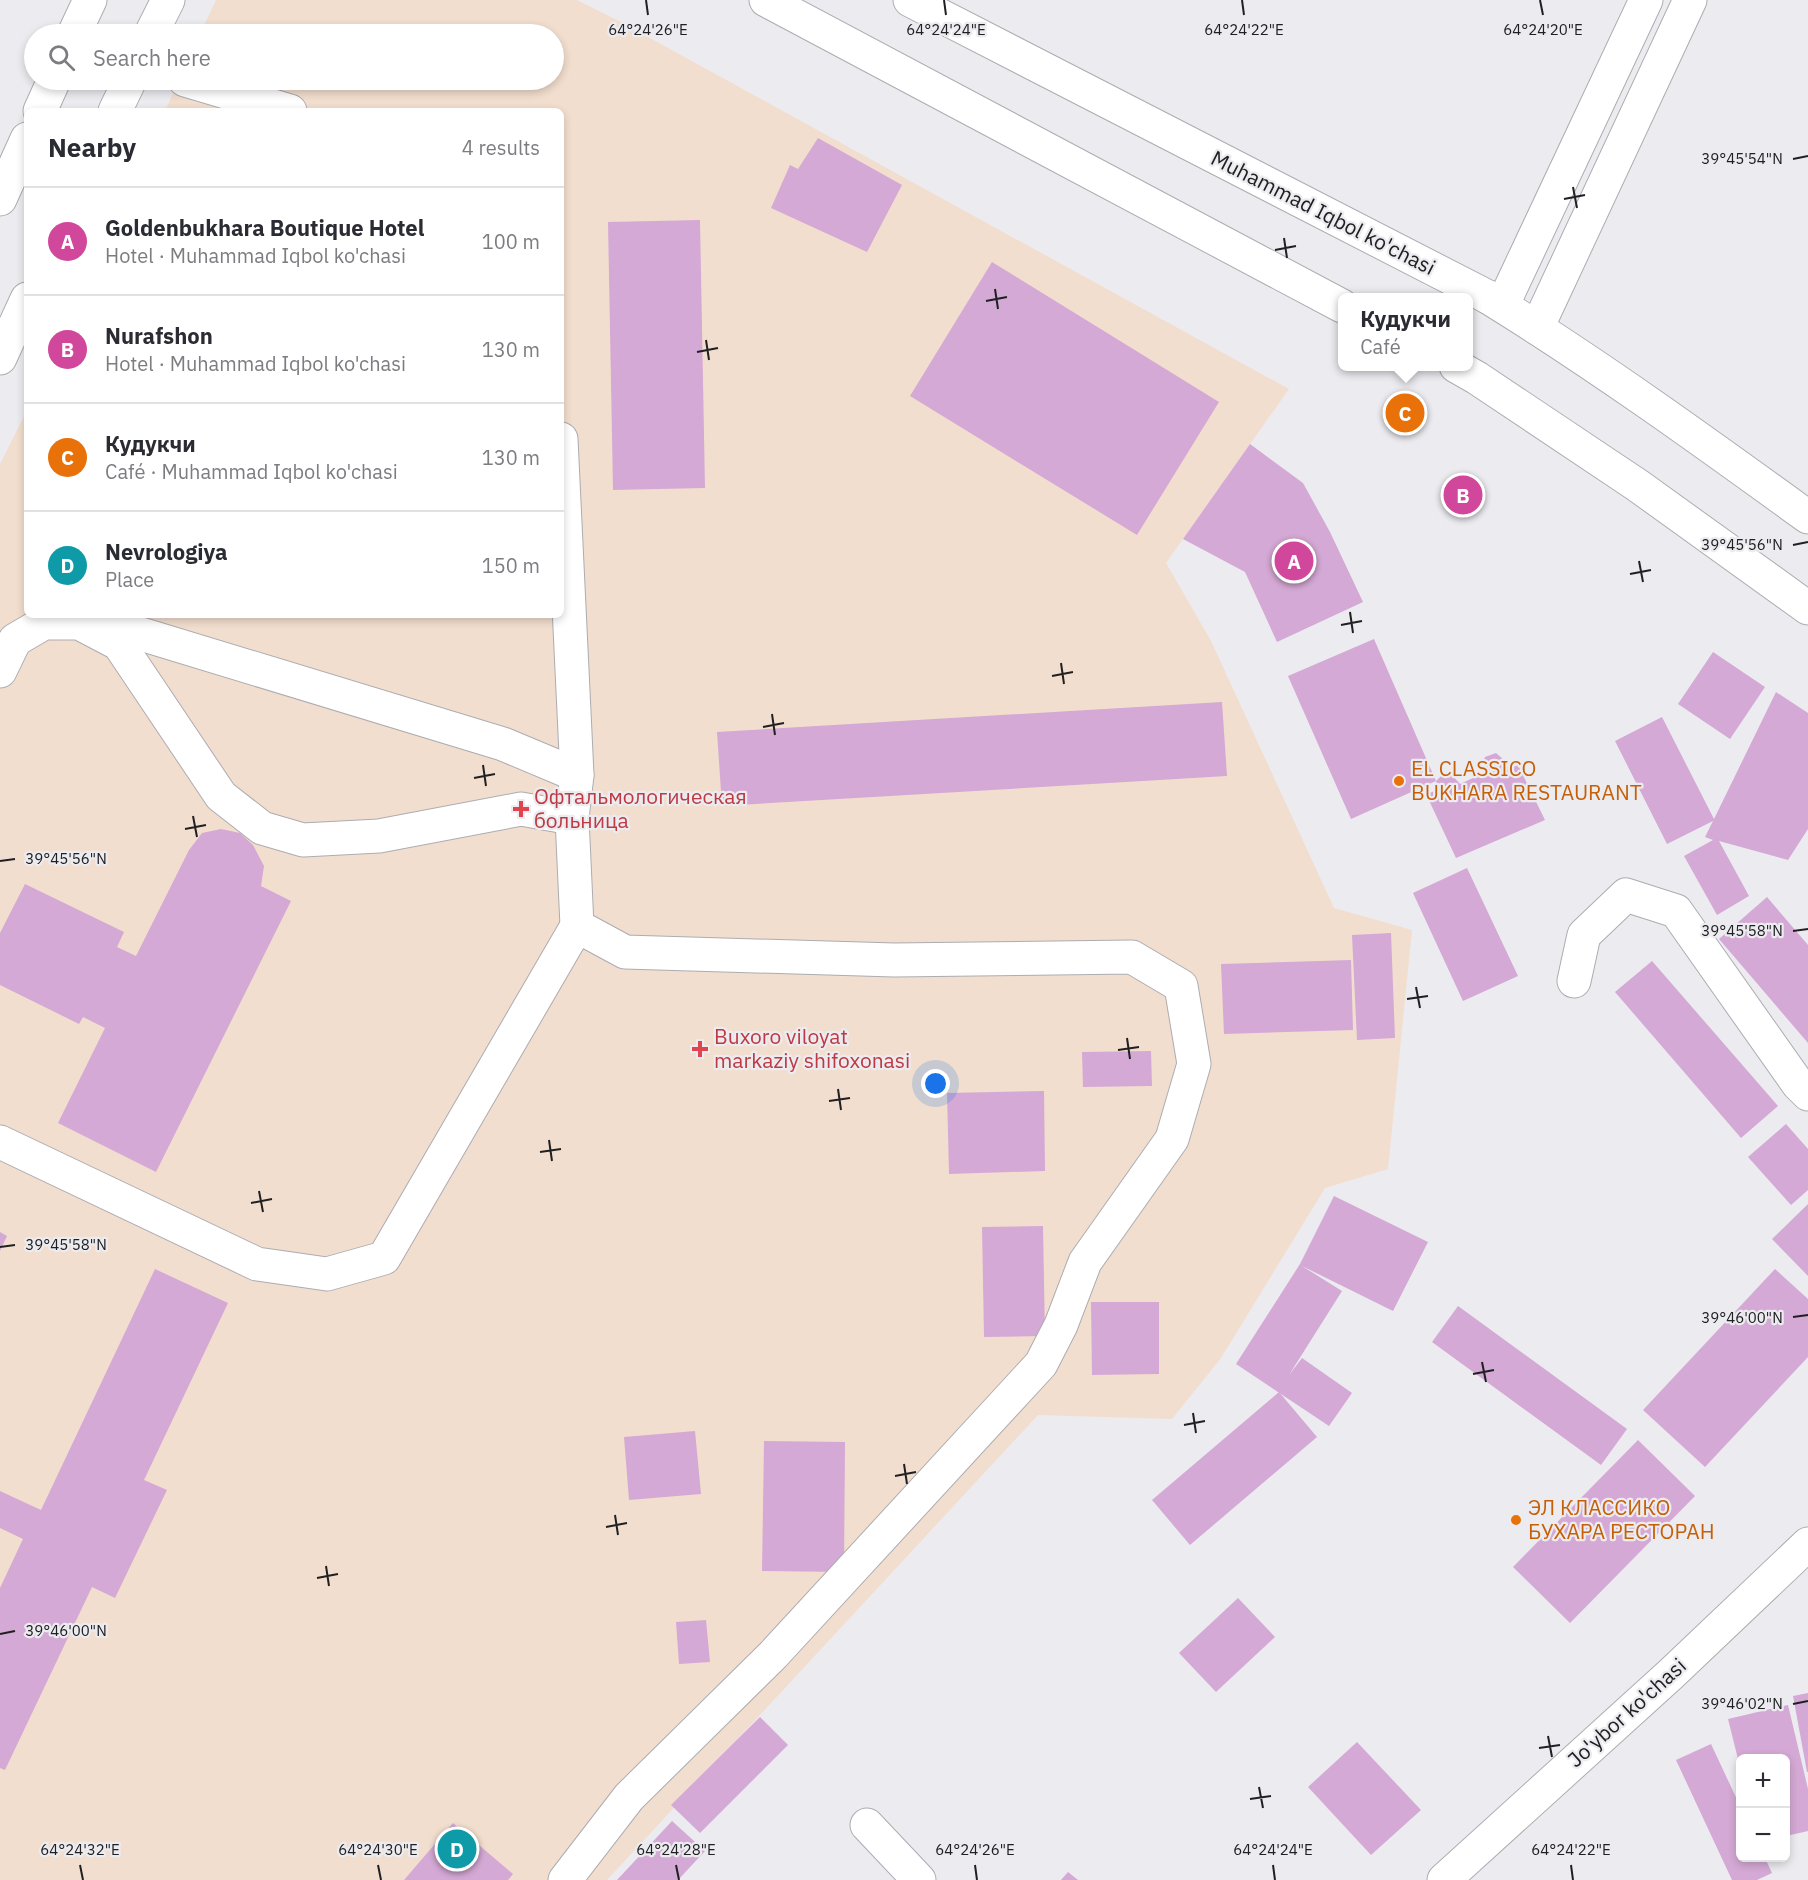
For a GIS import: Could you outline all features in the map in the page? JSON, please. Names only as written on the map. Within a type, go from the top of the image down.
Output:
[{"type":"main road","points":[[79,24],[90,0]]},
{"type":"main road","points":[[156,24],[168,0]]},
{"type":"main road","points":[[766,0],[1338,304]]},
{"type":"main road","name":"Muhammad Iqbol ko'chasi","points":[[910,0],[1488,297],[1676,421],[1808,517]]},
{"type":"main road","points":[[1488,297],[1504,302],[1646,0]]},
{"type":"main road","points":[[1537,328],[1690,0]]},
{"type":"main road","points":[[41,108],[49,90]]},
{"type":"main road","points":[[116,108],[125,90]]},
{"type":"main road","points":[[219,90],[280,108]]},
{"type":"main road","points":[[0,199],[24,146]]},
{"type":"main road","points":[[0,358],[24,306]]},
{"type":"main road","points":[[1465,371],[1636,485],[1808,608]]},
{"type":"main road","points":[[0,1142],[257,1264],[327,1274],[384,1258],[577,926],[572,818],[577,775],[564,502]]},
{"type":"main road","points":[[0,671],[15,640],[44,623],[79,623],[141,634],[503,744],[577,775]]},
{"type":"main road","points":[[79,623],[119,644],[221,796],[262,828],[303,840],[379,836],[521,809],[572,818]]},
{"type":"main road","points":[[1574,981],[1584,935],[1626,895],[1676,911],[1808,1095]]},
{"type":"main road","points":[[564,1880],[629,1797],[773,1655],[1041,1364],[1061,1325],[1085,1262],[1172,1139],[1194,1064],[1181,986],[1132,957],[894,960],[625,952],[577,926]]},
{"type":"main road","name":"Jo'ybor ko'chasi","points":[[1444,1880],[1671,1674],[1808,1544]]},
{"type":"main road","points":[[867,1825],[918,1880]]},
{"type":"shaded area","name":"Buxoro viloyat markaziy shifoxonasi","points":[[216,0],[577,0],[1289,389],[1166,563],[1211,641],[1334,908],[1412,930],[1388,1169],[1325,1188],[1221,1358],[1172,1419],[1038,1415],[607,1880],[0,1880],[0,464],[24,416],[24,618],[564,618],[564,108],[166,108],[174,90],[564,90],[564,24],[205,24]]},
{"type":"building","points":[[818,138],[902,185],[867,252],[771,208],[790,165],[798,169]]},
{"type":"building","points":[[700,220],[705,488],[613,490],[608,222]]},
{"type":"building","points":[[992,262],[1219,402],[1137,535],[910,396]]},
{"type":"building","points":[[1250,444],[1303,483],[1330,532],[1363,602],[1277,642],[1245,572],[1183,539]]},
{"type":"building","points":[[1374,639],[1436,781],[1351,819],[1288,676]]},
{"type":"building","points":[[1713,652],[1765,687],[1730,739],[1678,704]]},
{"type":"building","points":[[1776,692],[1808,713],[1808,829],[1788,860],[1719,841],[1749,896],[1717,915],[1684,856],[1713,840],[1705,837],[1713,821],[1667,844],[1615,741],[1662,717],[1714,819]]},
{"type":"building","points":[[1222,702],[1227,776],[722,806],[717,732]]},
{"type":"building","points":[[1496,753],[1509,769],[1518,765],[1545,820],[1456,858],[1426,794],[1438,790],[1436,781],[1443,774],[1453,776],[1460,784],[1486,772],[1483,762],[1485,757]]},
{"type":"building","points":[[221,829],[240,833],[253,845],[264,866],[261,886],[291,901],[156,1172],[58,1123],[105,1028],[83,1017],[79,1024],[0,985],[0,933],[25,884],[124,932],[117,947],[136,956],[189,850],[202,833]]},
{"type":"building","points":[[1467,868],[1518,976],[1463,1001],[1413,893]]},
{"type":"building","points":[[1767,897],[1808,945],[1808,1043],[1719,939]]},
{"type":"building","points":[[1391,933],[1395,1038],[1357,1040],[1352,935]]},
{"type":"building","points":[[1351,960],[1353,1030],[1224,1034],[1221,964]]},
{"type":"building","points":[[1652,961],[1778,1106],[1741,1138],[1615,992]]},
{"type":"building","points":[[1151,1051],[1152,1086],[1083,1087],[1082,1052]]},
{"type":"building","points":[[1044,1091],[1045,1171],[949,1174],[947,1093]]},
{"type":"building","points":[[1786,1124],[1808,1149],[1808,1190],[1791,1205],[1748,1157]]},
{"type":"building","points":[[1334,1196],[1428,1242],[1393,1311],[1302,1266],[1342,1291],[1289,1375],[1302,1358],[1352,1393],[1329,1426],[1236,1364],[1300,1264]]},
{"type":"building","points":[[1808,1204],[1808,1276],[1772,1239]]},
{"type":"building","points":[[1043,1226],[1045,1336],[984,1337],[982,1227]]},
{"type":"building","points":[[0,1232],[7,1236],[0,1251]]},
{"type":"building","points":[[155,1269],[228,1303],[144,1480],[167,1490],[115,1598],[92,1587],[5,1770],[0,1768],[0,1588],[23,1539],[0,1528],[0,1491],[41,1510]]},
{"type":"building","points":[[1775,1269],[1808,1299],[1808,1357],[1705,1467],[1643,1410]]},
{"type":"building","points":[[1091,1302],[1159,1302],[1159,1374],[1092,1375]]},
{"type":"building","points":[[1458,1306],[1627,1429],[1601,1465],[1432,1342]]},
{"type":"building","points":[[1279,1392],[1317,1437],[1190,1545],[1152,1500]]},
{"type":"building","points":[[695,1431],[701,1494],[629,1500],[624,1437]]},
{"type":"building","points":[[1638,1440],[1695,1496],[1570,1623],[1513,1567]]},
{"type":"building","points":[[764,1441],[845,1442],[844,1572],[762,1571]]},
{"type":"building","points":[[1238,1598],[1275,1637],[1216,1692],[1179,1653]]},
{"type":"building","points":[[706,1620],[710,1662],[679,1664],[676,1622]]},
{"type":"building","points":[[1808,1693],[1808,1772],[1807,1772],[1793,1696]]},
{"type":"building","points":[[1788,1705],[1808,1789],[1808,1831],[1790,1835],[1790,1754],[1737,1754],[1728,1719]]},
{"type":"building","points":[[760,1717],[788,1745],[700,1833],[671,1805]]},
{"type":"building","points":[[1357,1742],[1421,1810],[1371,1855],[1308,1787]]},
{"type":"building","points":[[1711,1744],[1736,1797],[1736,1862],[1767,1862],[1772,1873],[1757,1880],[1732,1880],[1676,1760]]},
{"type":"building","points":[[672,1821],[705,1851],[678,1880],[617,1880]]},
{"type":"building","points":[[453,1823],[513,1874],[508,1880],[404,1880]]},
{"type":"building","points":[[1068,1872],[1078,1880],[1061,1880]]},
{"type":"place","name":"Кудукчи","points":[[1405,413]]},
{"type":"place","name":"Nurafshon","points":[[1463,495]]},
{"type":"place","name":"Goldenbukhara Boutique Hotel","points":[[1294,561]]},
{"type":"place","name":"EL CLASSICO BUKHARA RESTAURANT","points":[[1399,781]]},
{"type":"place","name":"Офтальмологическая больница","points":[[521,809]]},
{"type":"place","name":"Buxoro viloyat markaziy shifoxonasi","points":[[700,1049]]},
{"type":"place","name":"ЭЛ КЛАССИКО БУХАРА РЕСТОРАН","points":[[1516,1520]]},
{"type":"place","name":"Nevrologiya","points":[[457,1849]]}]
